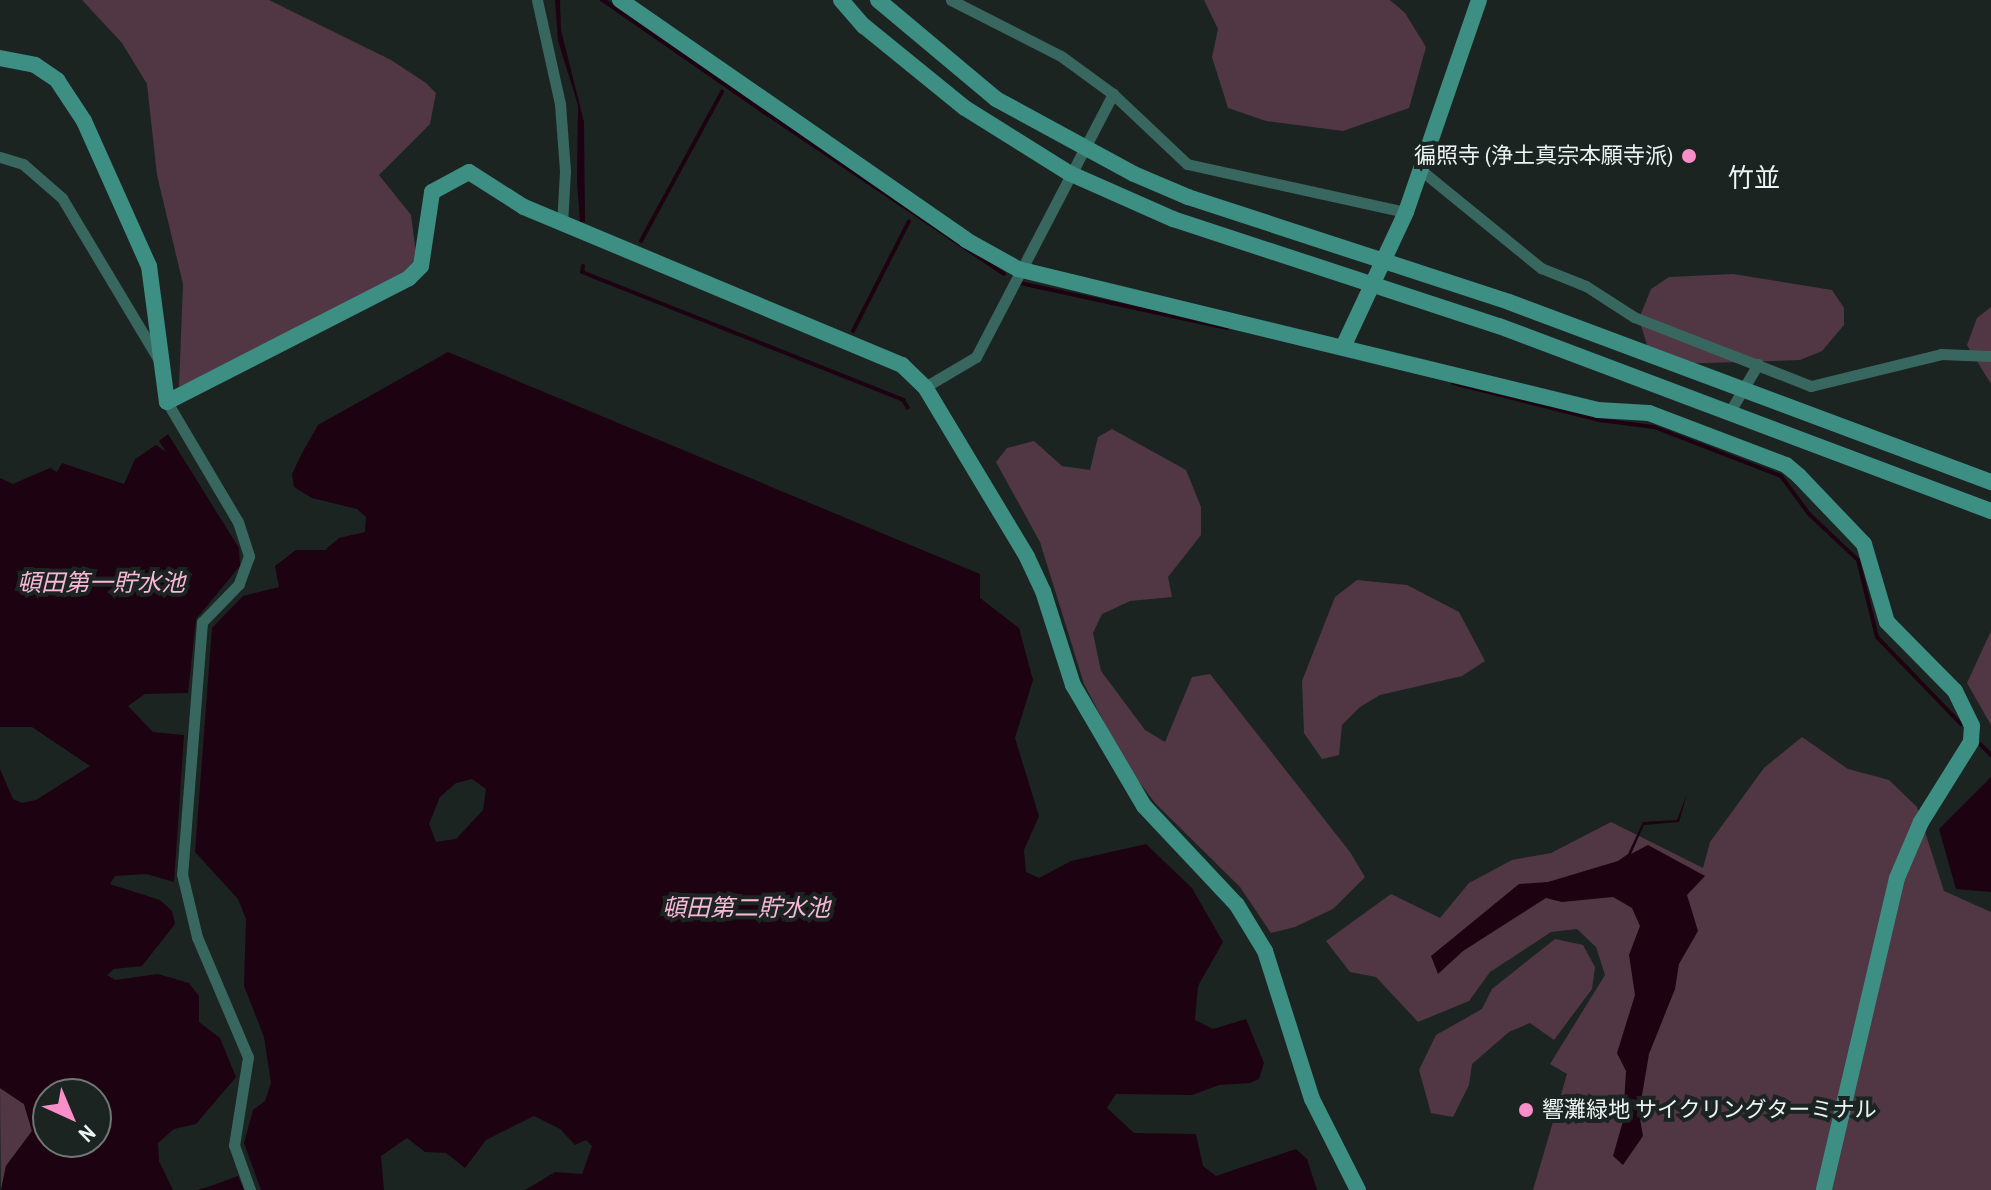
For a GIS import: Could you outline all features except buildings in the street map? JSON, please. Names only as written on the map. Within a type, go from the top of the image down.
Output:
[{"type":"street","points":[[620,0],[966,240],[1018,269],[1344,345],[1598,410],[1649,413],[1786,465],[1864,544],[1887,622],[1966,706],[1971,742],[1921,822],[1897,878],[1824,1190]]},
{"type":"street","points":[[841,0],[864,26],[965,108],[1069,173],[1173,219],[1499,326],[1991,511]]},
{"type":"street","points":[[878,0],[996,99],[1082,149],[1188,197],[1385,261],[1741,388],[1991,482]]},
{"type":"street","points":[[951,0],[1061,56],[1113,94],[1187,164],[1406,212]]},
{"type":"street","points":[[1344,345],[1375,286],[1406,212],[1479,0]]},
{"type":"street","points":[[535,2],[560,104],[576,229]]},
{"type":"street","points":[[0,58],[35,65],[57,80],[84,121],[149,266],[167,402],[238,522],[249,556],[239,584],[202,622],[182,874],[197,937],[248,1057],[234,1145],[250,1190]]},
{"type":"street","points":[[925,387],[976,357],[1018,269],[1113,94]]},
{"type":"street","points":[[0,157],[23,164],[62,198],[161,364]]},
{"type":"street","points":[[1422,171],[1541,268],[1586,286],[1634,317],[1811,386],[1941,354],[1991,356]]},
{"type":"street","points":[[167,402],[409,278],[421,266],[429,199],[451,178],[469,172],[482,177],[524,207],[902,365],[925,387],[1027,557],[1073,685],[1144,806],[1237,905],[1265,951],[1312,1099],[1358,1190]]},
{"type":"street","points":[[1729,413],[1741,388],[1758,364]]},
{"type":"shaded area","points":[[82,0],[269,0],[391,60],[426,83],[436,93],[430,124],[379,175],[411,215],[417,261],[410,272],[179,387],[183,284],[157,175],[147,84],[122,43]]},
{"type":"shaded area","points":[[1204,0],[1390,0],[1405,13],[1426,47],[1409,108],[1343,131],[1266,121],[1228,108],[1212,57],[1218,29]]},
{"type":"shaded area","points":[[1733,274],[1832,290],[1844,308],[1844,325],[1822,351],[1800,360],[1675,364],[1648,348],[1639,319],[1651,289],[1669,277]]},
{"type":"shaded area","points":[[1991,307],[1991,384],[1967,345],[1977,318]]},
{"type":"shaded area","points":[[1112,429],[1186,470],[1201,507],[1201,535],[1168,577],[1172,597],[1130,601],[1102,614],[1093,633],[1101,671],[1145,730],[1165,742],[1192,677],[1210,674],[1350,852],[1365,877],[1333,909],[1295,927],[1271,933],[1240,887],[1155,803],[1127,766],[1084,684],[1040,542],[996,462],[1007,448],[1034,441],[1062,466],[1090,470],[1098,437]]},
{"type":"shaded area","points":[[1357,580],[1407,585],[1459,612],[1485,661],[1462,676],[1380,695],[1360,707],[1342,725],[1339,755],[1322,759],[1304,733],[1302,681],[1335,597]]},
{"type":"shaded area","points":[[1991,631],[1991,725],[1967,683]]},
{"type":"shaded area","points":[[1802,737],[1848,769],[1889,780],[1917,807],[1944,891],[1991,912],[1991,1190],[1533,1190],[1567,1074],[1550,1064],[1605,975],[1596,947],[1577,929],[1551,932],[1490,972],[1469,1001],[1418,1022],[1376,977],[1350,972],[1326,941],[1391,894],[1440,918],[1469,883],[1512,860],[1551,853],[1611,822],[1703,868],[1710,842],[1764,768]]},
{"type":"shaded area","points":[[1555,939],[1583,945],[1595,967],[1592,989],[1554,1040],[1530,1023],[1509,1032],[1472,1064],[1469,1085],[1453,1117],[1431,1113],[1419,1070],[1436,1035],[1482,1009],[1492,989]]},
{"type":"shaded area","points":[[0,1088],[24,1104],[32,1131],[6,1166],[1,1190]]},
{"type":"water","points":[[555,0],[560,0],[561,30],[584,122],[585,222],[580,222],[577,181],[578,105],[558,41]]},
{"type":"water","points":[[599,0],[607,0],[706,68],[764,109],[762,113]]},
{"type":"water","name":"頓田第二貯水池","points":[[448,352],[980,574],[980,598],[1019,628],[1033,680],[1015,738],[1039,816],[1024,850],[1026,872],[1039,878],[1071,861],[1146,844],[1192,888],[1223,942],[1198,986],[1195,1020],[1213,1029],[1246,1019],[1264,1063],[1259,1079],[1250,1083],[1219,1085],[1192,1095],[1116,1094],[1107,1108],[1134,1133],[1196,1134],[1203,1166],[1216,1176],[1296,1149],[1307,1159],[1317,1190],[525,1190],[555,1172],[582,1174],[592,1146],[586,1140],[575,1145],[560,1129],[534,1116],[486,1140],[465,1168],[446,1153],[425,1152],[407,1138],[381,1156],[384,1190],[261,1190],[244,1143],[253,1110],[265,1101],[271,1083],[264,1037],[244,986],[246,919],[238,899],[195,852],[212,628],[243,596],[279,587],[275,566],[296,550],[325,550],[339,538],[365,532],[366,517],[357,509],[312,498],[294,487],[292,474],[318,425]],"holes":[[[472,779],[486,789],[483,810],[456,839],[436,842],[429,824],[440,797],[456,783]]]},
{"type":"water","name":"頓田第一貯水池","points":[[168,434],[239,548],[240,566],[196,619],[188,693],[145,694],[128,706],[153,732],[184,735],[174,882],[146,874],[115,876],[110,884],[160,900],[172,911],[175,924],[142,966],[114,969],[107,975],[115,980],[158,974],[189,983],[199,996],[199,1022],[220,1038],[236,1077],[196,1124],[174,1129],[158,1143],[159,1161],[173,1190],[1,1190],[6,1166],[32,1131],[24,1104],[0,1088],[0,769],[13,799],[22,803],[36,800],[90,766],[32,727],[0,727],[0,478],[13,484],[50,468],[57,472],[62,463],[124,484],[135,459],[156,445],[166,452],[159,441]]},
{"type":"water","points":[[1991,777],[1991,892],[1956,889],[1939,829]]},
{"type":"water","points":[[1687,794],[1679,822],[1644,825],[1631,854],[1648,845],[1705,876],[1687,895],[1698,931],[1679,964],[1675,989],[1649,1054],[1639,1113],[1643,1136],[1623,1165],[1613,1156],[1623,1121],[1626,1071],[1617,1053],[1635,995],[1629,955],[1640,926],[1632,908],[1613,897],[1562,902],[1546,898],[1463,951],[1438,974],[1431,956],[1519,884],[1548,882],[1618,861],[1628,854],[1643,822],[1677,820]]},
{"type":"water","points":[[238,1176],[244,1190],[197,1190],[208,1187]]},
{"type":"waterway","points":[[641,241],[722,92]]},
{"type":"waterway","points":[[761,110],[1004,274]]},
{"type":"waterway","points":[[853,331],[909,221]]},
{"type":"waterway","points":[[583,266],[582,272],[903,400],[908,408]]},
{"type":"waterway","points":[[1020,283],[1227,328]]},
{"type":"waterway","points":[[1453,383],[1599,420],[1654,427],[1781,476],[1809,514],[1858,560],[1877,637],[1961,724]]},
{"type":"waterway","points":[[1980,744],[1991,755]]},
{"type":"place","name":"徧照寺 (浄土真宗本願寺派)","points":[[1689,156]]},
{"type":"place","name":"響灘緑地 サイクリングターミナル","points":[[1526,1110]]},
{"type":"district","name":"竹並","points":[[1754,178]]}]
